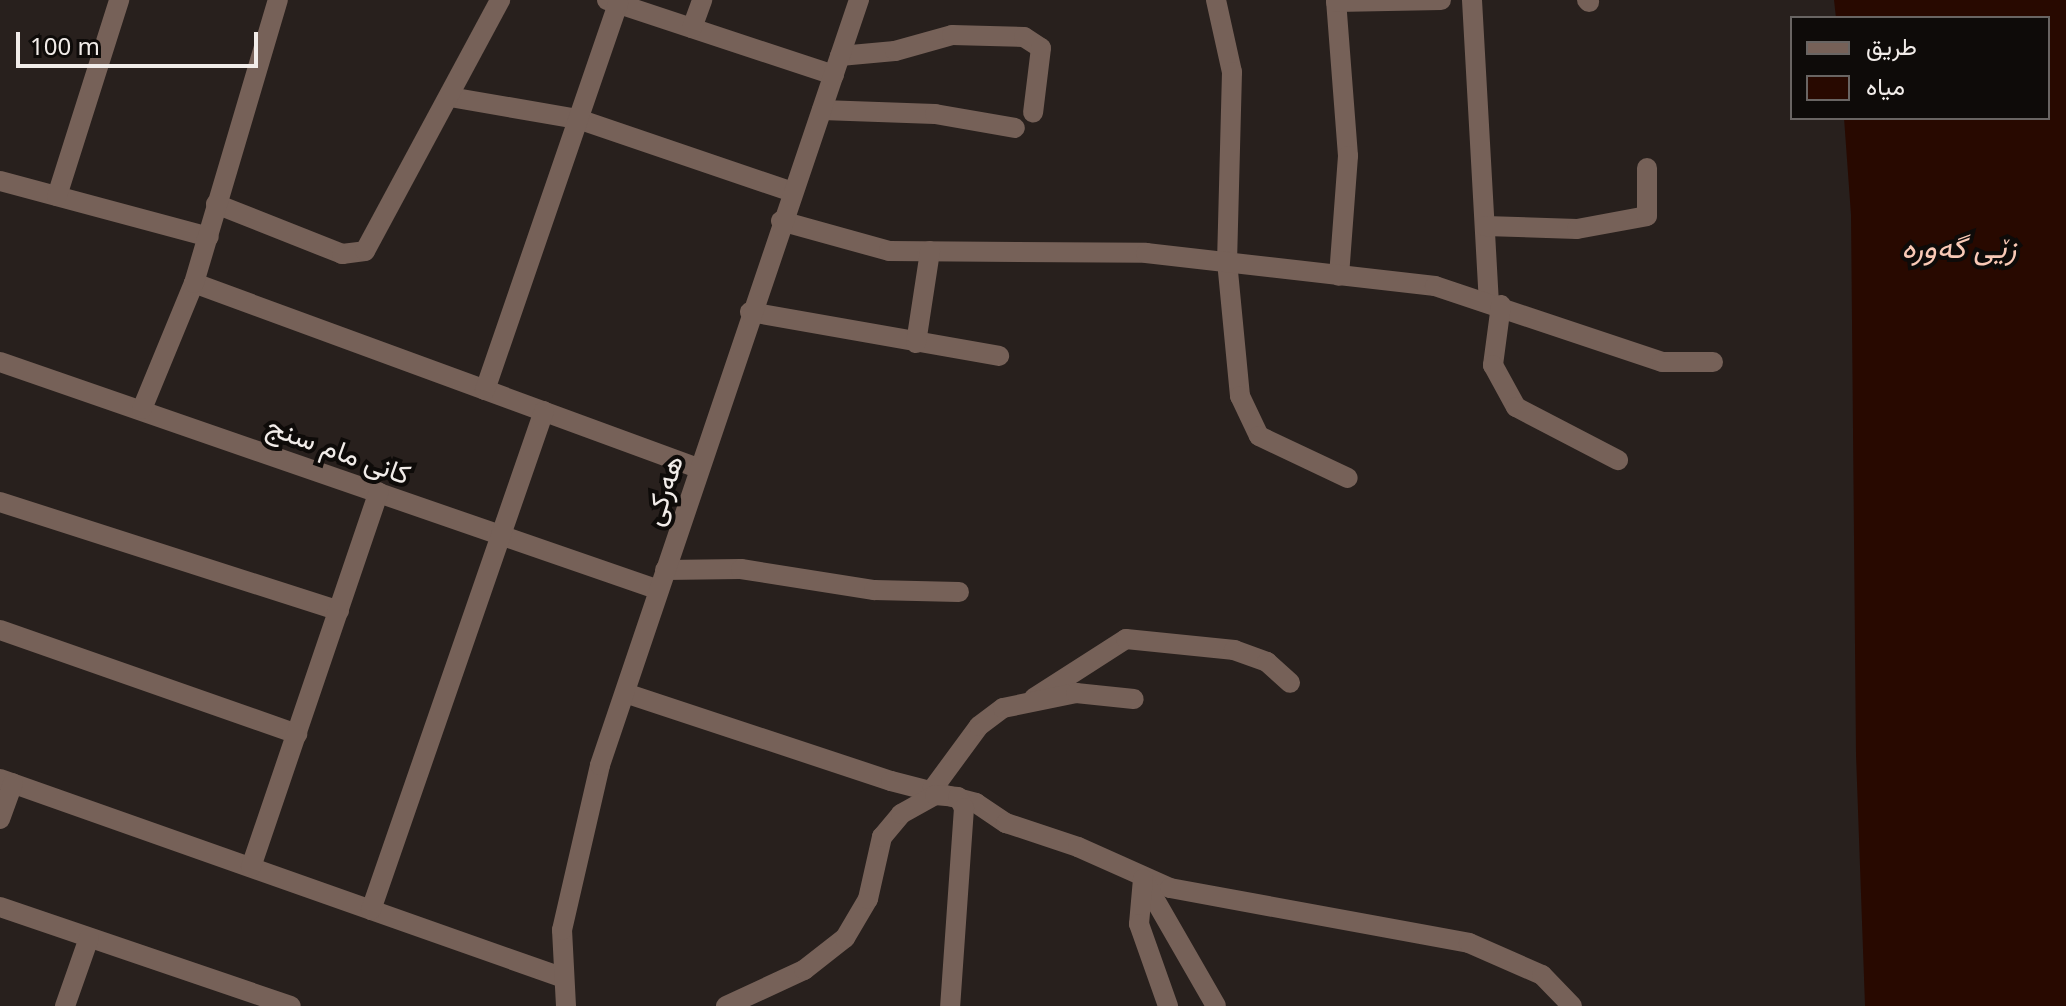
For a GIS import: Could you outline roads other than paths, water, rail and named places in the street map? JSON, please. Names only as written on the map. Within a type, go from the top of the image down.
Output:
[{"type":"street","points":[[57,196],[119,0]]},
{"type":"street","points":[[216,204],[342,254],[365,251],[500,0]]},
{"type":"street","points":[[692,28],[702,0]]},
{"type":"street","name":"هەرکی","points":[[566,1006],[561,977],[562,930],[574,863],[698,468],[859,0]]},
{"type":"street","points":[[1216,0],[1232,72],[1227,261],[1233,367],[1251,424],[1271,444],[1348,478]]},
{"type":"street","points":[[1339,276],[1348,156],[1336,1],[1441,0]]},
{"type":"street","points":[[1472,0],[1485,226],[1495,303],[1493,365],[1516,407],[1618,460]]},
{"type":"street","points":[[142,409],[194,283],[209,237],[275,1]]},
{"type":"street","points":[[485,390],[578,119],[613,1],[692,28],[837,66],[952,35],[1024,37],[1041,48],[1033,113]]},
{"type":"street","points":[[450,97],[578,119],[792,192]]},
{"type":"street","points":[[822,110],[935,114],[1015,128]]},
{"type":"street","points":[[1485,226],[1577,229],[1647,216],[1647,168]]},
{"type":"street","points":[[0,181],[209,237]]},
{"type":"street","points":[[781,221],[889,251],[1146,253],[1435,286],[1495,303],[1662,362],[1713,362]]},
{"type":"street","points":[[916,343],[930,251]]},
{"type":"street","points":[[194,283],[698,468]]},
{"type":"street","points":[[750,312],[999,356]]},
{"type":"street","name":"کانی مام سنج","points":[[2,369],[142,409],[499,537],[659,590]]},
{"type":"street","points":[[371,910],[544,411]]},
{"type":"street","points":[[251,867],[379,492]]},
{"type":"street","points":[[0,502],[339,611]]},
{"type":"street","points":[[665,570],[763,570],[874,590],[959,592]]},
{"type":"street","points":[[0,630],[297,734]]},
{"type":"street","points":[[1034,698],[1126,639],[1234,650],[1267,662],[1290,683]]},
{"type":"street","points":[[625,693],[976,803],[1006,823],[1078,847],[1143,879],[1469,943],[1542,975],[1572,1006]]},
{"type":"street","points":[[932,790],[979,726],[1003,708],[1034,698],[1076,693],[1134,699]]},
{"type":"street","points":[[0,819],[6,781],[561,977]]},
{"type":"street","points":[[726,1006],[804,970],[845,938],[868,899],[882,837],[901,814],[935,795],[958,797]]},
{"type":"street","points":[[950,1006],[964,808],[958,797]]},
{"type":"street","points":[[1143,879],[1139,924],[1168,1006]]},
{"type":"street","points":[[1143,879],[1216,1006]]},
{"type":"street","points":[[0,907],[291,1006]]},
{"type":"street","points":[[65,1006],[89,938]]},
{"type":"water","name":"زێی گەورە","points":[[1834,0],[2066,0],[2066,1006],[1865,1006],[1856,755],[1851,215],[1844,120],[2050,120],[2050,16],[1836,16]]}]
